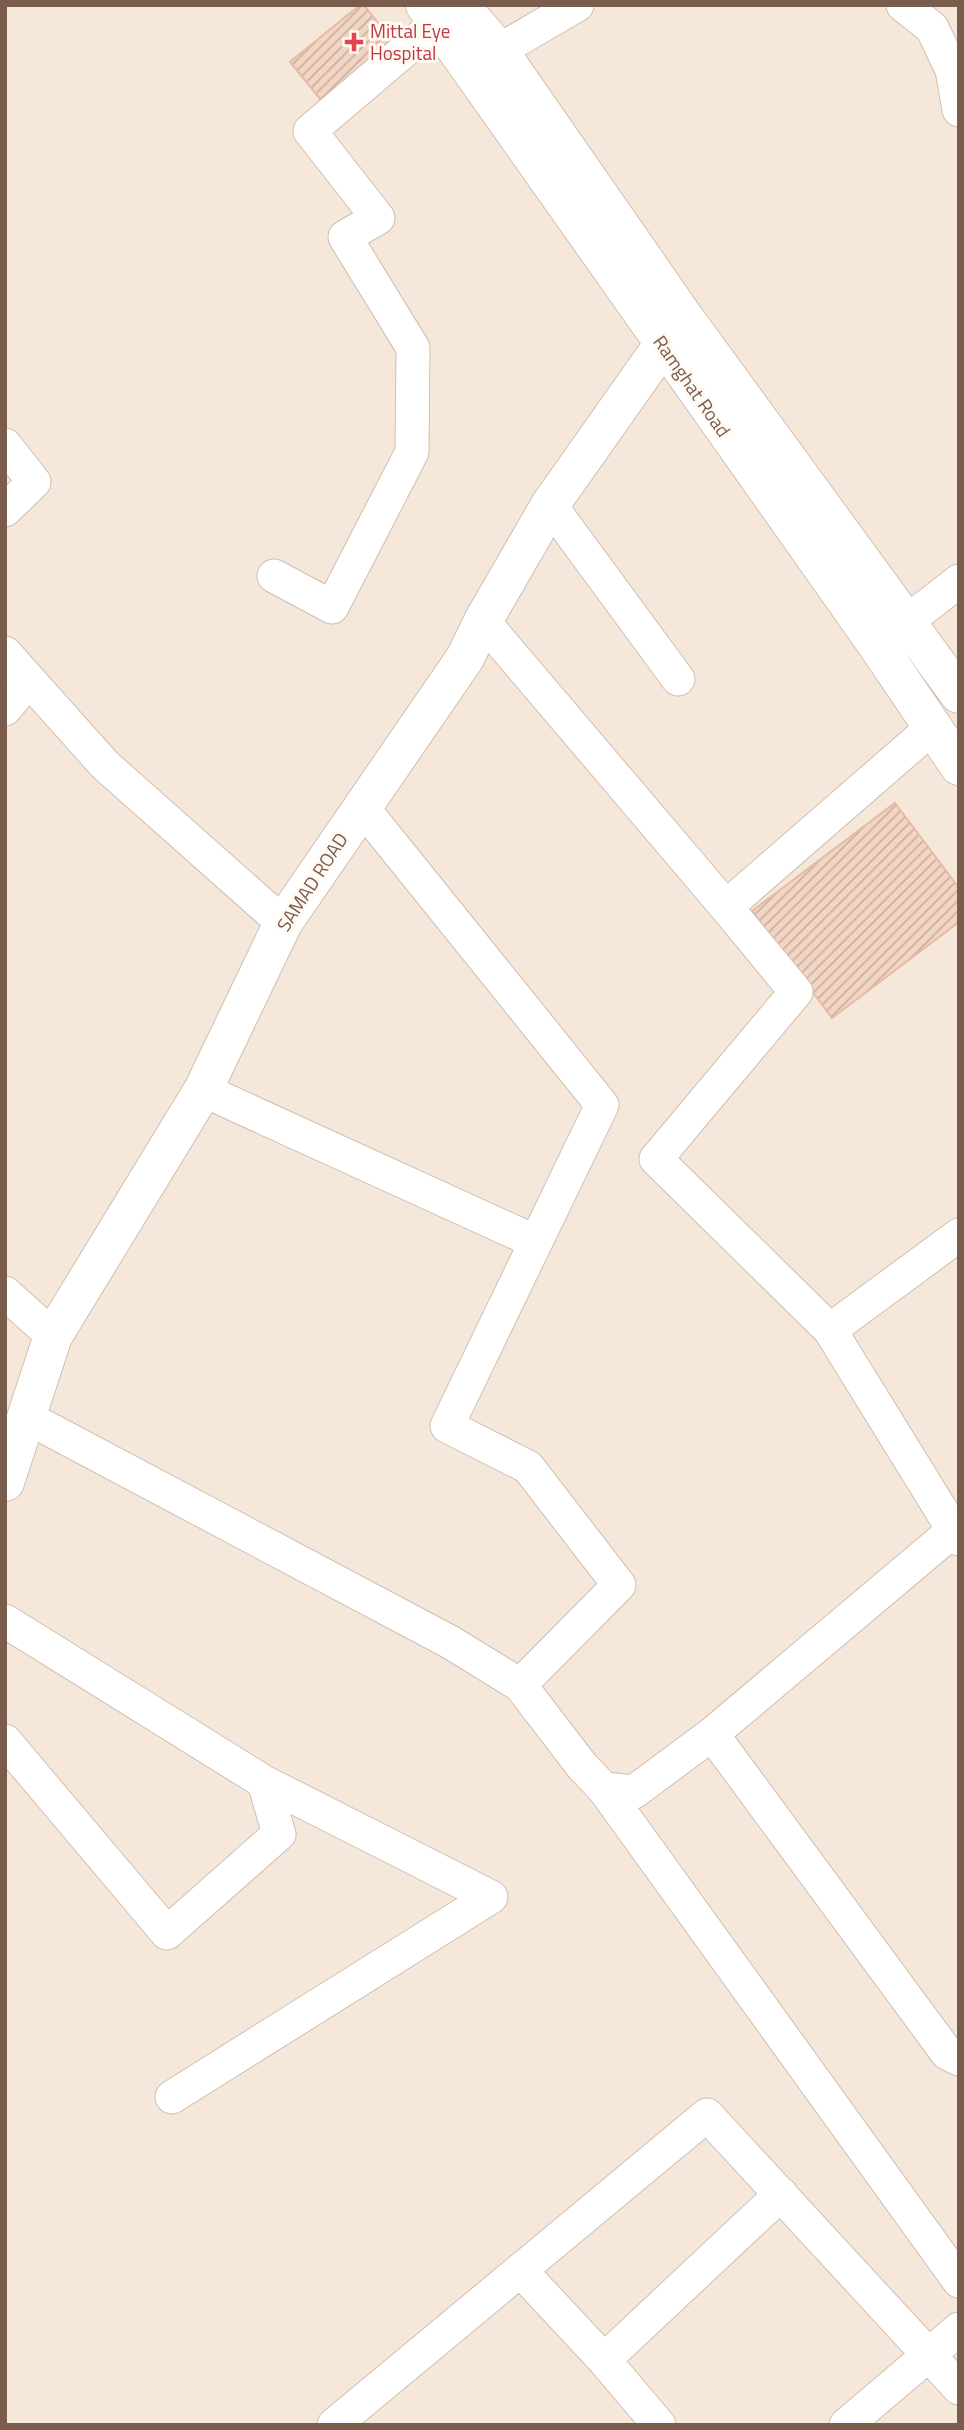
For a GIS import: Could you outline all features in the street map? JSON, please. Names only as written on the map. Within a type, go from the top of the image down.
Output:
[{"type":"main road","name":"Ramghat Road","points":[[441,11],[484,60],[673,331],[959,766]]},
{"type":"main road","name":"Ramghat Road","points":[[673,331],[906,622],[959,694]]},
{"type":"main road","name":"SAMAD ROAD","points":[[5,1482],[53,1336],[203,1090],[283,923],[465,658],[483,621],[550,505],[673,331]]},
{"type":"street","points":[[484,60],[577,5]]},
{"type":"street","points":[[903,5],[932,28],[952,70],[959,110]]},
{"type":"street","points":[[274,576],[332,607],[412,452],[414,348],[345,237],[378,218],[310,131],[441,11]]},
{"type":"street","points":[[5,445],[34,482],[5,510]]},
{"type":"street","points":[[550,505],[678,679]]},
{"type":"street","points":[[877,645],[959,581]]},
{"type":"street","points":[[483,621],[796,992],[656,1159],[830,1330],[957,1531],[712,1734],[634,1792],[604,1789]]},
{"type":"street","points":[[5,653],[105,765],[283,923]]},
{"type":"street","points":[[5,709],[29,680]]},
{"type":"street","points":[[726,907],[933,727]]},
{"type":"street","points":[[362,807],[602,1105],[447,1426],[528,1467],[618,1585],[520,1685]]},
{"type":"street","points":[[203,1090],[536,1242]]},
{"type":"street","points":[[830,1330],[959,1235]]},
{"type":"street","points":[[5,1293],[53,1336]]},
{"type":"street","points":[[28,1418],[450,1642],[520,1685],[582,1766],[604,1789],[959,2281]]},
{"type":"street","points":[[5,1621],[264,1782],[491,1897],[172,2098]]},
{"type":"street","points":[[712,1734],[947,2053],[959,2059]]},
{"type":"street","points":[[5,1741],[167,1933],[279,1834],[264,1782]]},
{"type":"street","points":[[334,2425],[707,2115],[959,2388]]},
{"type":"street","points":[[604,2360],[781,2194]]},
{"type":"street","points":[[520,2270],[604,2360],[659,2425]]},
{"type":"street","points":[[867,2418],[930,2354],[959,2329]]},
{"type":"shaded area","points":[[5,5],[959,5],[959,2425],[5,2425]]},
{"type":"building","points":[[360,5],[364,5],[393,42],[321,100],[290,62]]},
{"type":"building","points":[[895,803],[959,888],[959,922],[832,1018],[752,911]]},
{"type":"place","name":"Mittal Eye Hospital","points":[[354,42]]}]
